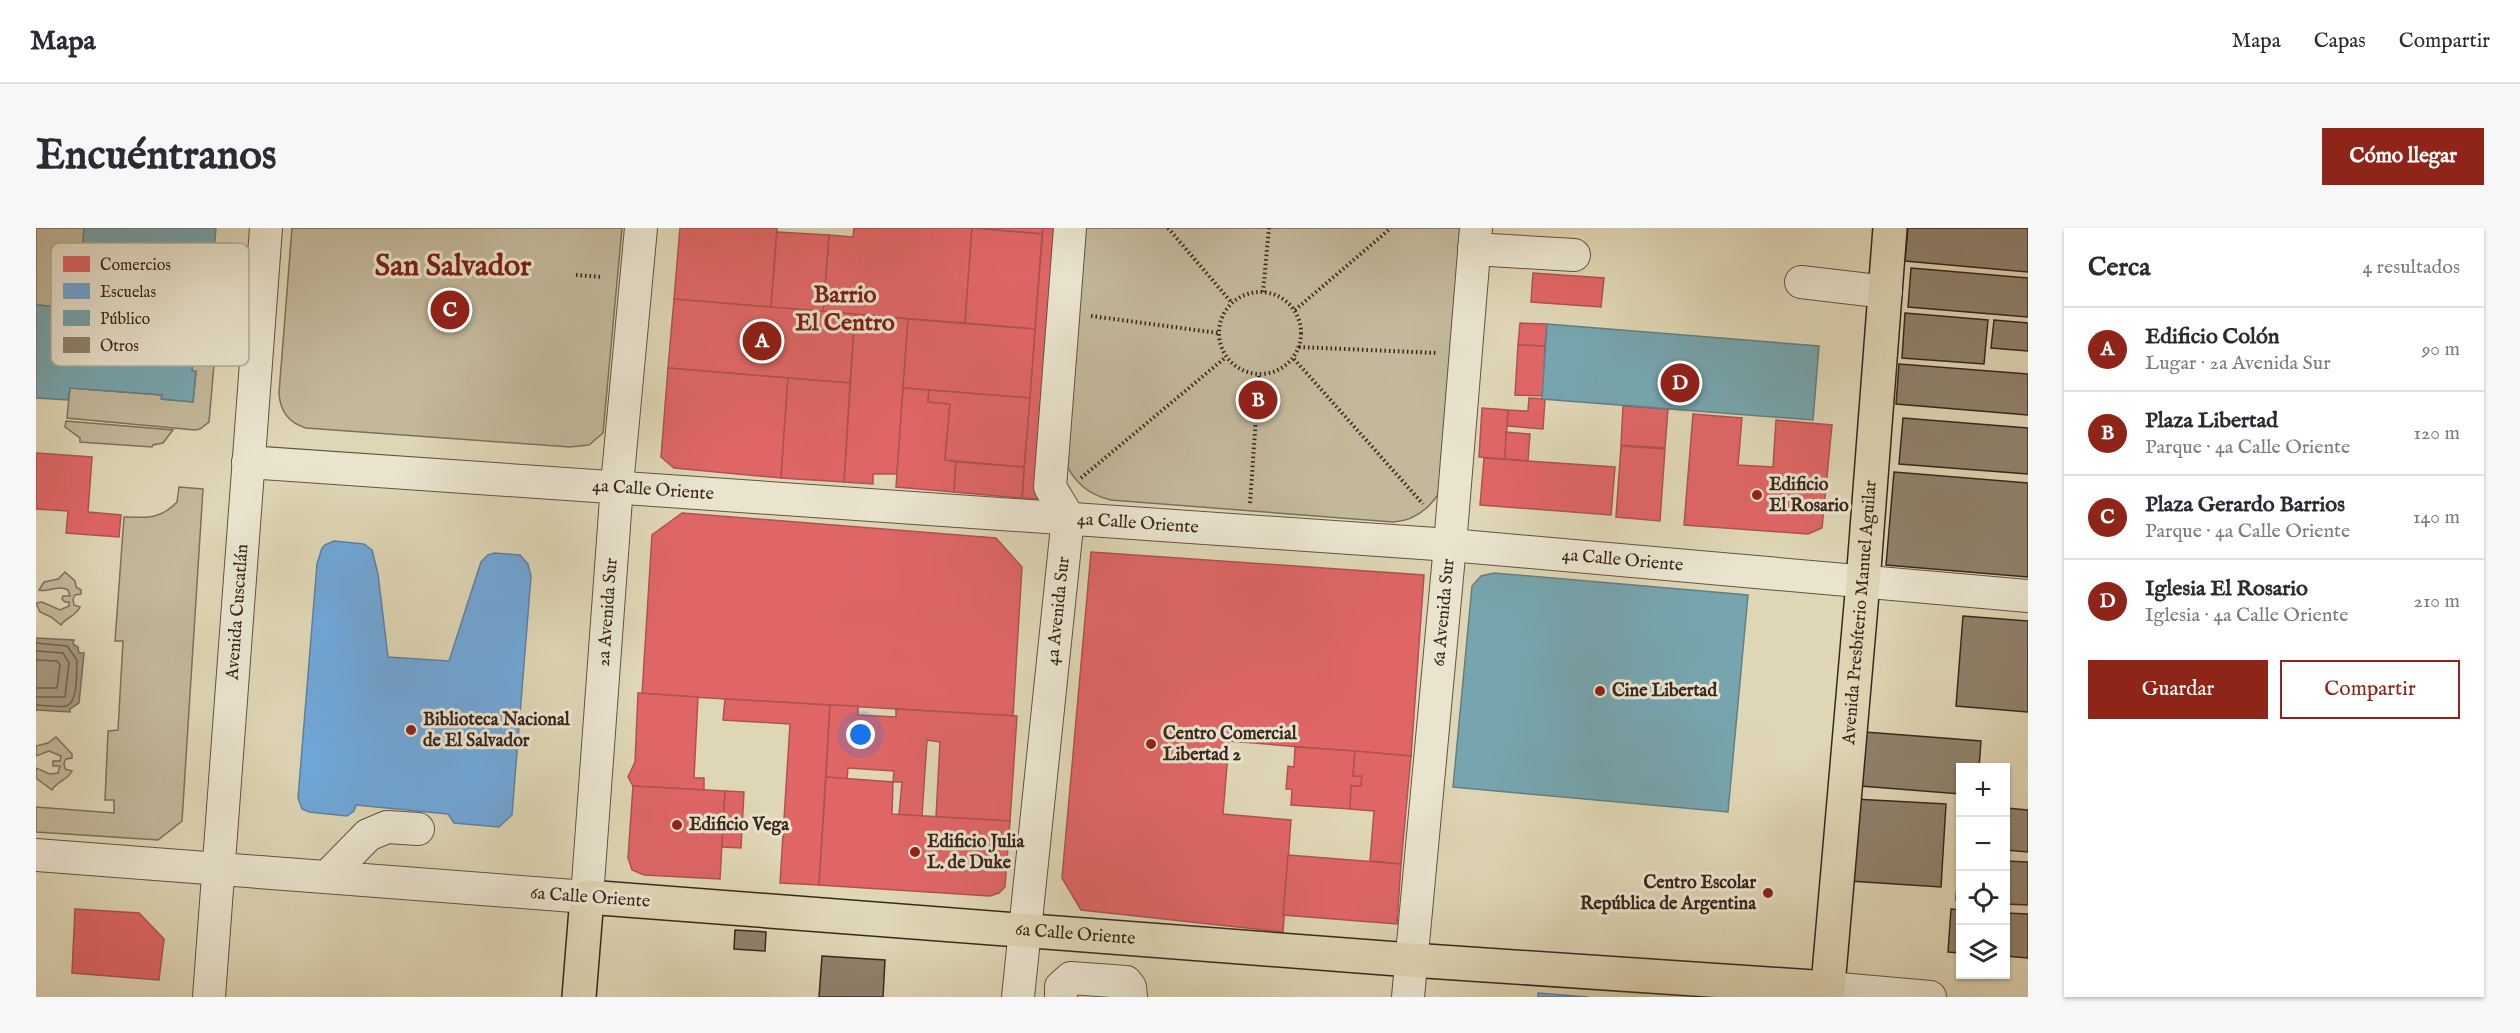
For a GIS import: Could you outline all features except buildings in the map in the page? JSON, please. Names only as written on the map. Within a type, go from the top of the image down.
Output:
[{"type":"main road","name":"Avenida Presbíterio Manuel Aguilar","points":[[1828,993],[1890,228]]},
{"type":"main road","name":"6a Calle Oriente","points":[[587,897],[1412,960],[1706,989],[1828,993]]},
{"type":"main road","name":"2a Avenida Sur","points":[[579,997],[587,897]]},
{"type":"street","name":"Avenida Cuscatlán","points":[[209,997],[266,228]]},
{"type":"street","name":"2a Avenida Sur","points":[[587,897],[617,486],[642,228]]},
{"type":"street","name":"4a Avenida Sur","points":[[1018,997],[1061,506],[1050,487],[1070,228]]},
{"type":"street","points":[[1475,238],[1574,255]]},
{"type":"street","name":"6a Avenida Sur","points":[[1408,997],[1475,238]]},
{"type":"street","points":[[1801,282],[1886,292]]},
{"type":"street","name":"4a Calle Oriente","points":[[248,462],[617,486],[1061,506],[1248,530],[1450,537],[1863,582],[2028,596]]},
{"type":"street","points":[[327,877],[368,835],[387,827],[418,829]]},
{"type":"street","name":"6a Calle Oriente","points":[[36,855],[587,897]]},
{"type":"street","points":[[1100,979],[1103,936]]},
{"type":"street","points":[[1060,997],[1061,987],[1071,978],[1126,982],[1130,987],[1131,997]]},
{"type":"street","name":"6a Calle Oriente","points":[[1828,993],[1930,997]]},
{"type":"path","points":[[1168,228],[1232,303]]},
{"type":"path","points":[[1263,292],[1269,228]]},
{"type":"path","points":[[1295,310],[1391,228]]},
{"type":"path","points":[[576,275],[603,278]]},
{"type":"path","points":[[1263,292],[1274,294],[1295,310],[1302,334],[1294,359],[1284,368],[1259,375],[1246,373],[1234,366],[1220,345],[1218,333],[1221,320],[1232,303],[1248,294],[1263,292]]},
{"type":"path","points":[[1063,312],[1218,333]]},
{"type":"path","points":[[1299,347],[1465,355]]},
{"type":"path","points":[[1061,506],[1077,482],[1226,357]]},
{"type":"path","points":[[1294,359],[1450,537]]},
{"type":"path","points":[[1248,530],[1259,375]]},
{"type":"shaded area","points":[[36,228],[84,228],[83,243],[51,243],[51,306],[36,305]]},
{"type":"shaded area","points":[[292,228],[622,228],[603,433],[589,445],[570,447],[306,428],[295,423],[286,415],[279,393]]},
{"type":"shaded area","points":[[1080,228],[1463,228],[1441,490],[1437,497],[1415,516],[1393,522],[1111,500],[1085,488],[1075,479],[1067,466]]},
{"type":"shaded area","points":[[192,366],[214,366],[209,422],[200,429],[67,418],[70,388],[162,395],[162,399],[193,402],[196,372],[192,371]]},
{"type":"shaded area","points":[[66,421],[173,430],[163,443],[152,447],[80,442],[80,438],[65,427]]},
{"type":"shaded area","points":[[179,487],[203,489],[182,821],[158,840],[36,832],[36,807],[114,813],[114,800],[105,800],[108,731],[118,730],[123,641],[115,641],[124,517],[146,517],[165,512],[177,502]]},
{"type":"shaded area","points":[[65,572],[75,581],[81,594],[75,595],[73,599],[74,605],[80,607],[61,625],[40,612],[36,603],[42,602],[60,610],[69,606],[69,602],[62,599],[63,596],[70,596],[68,590],[60,588],[39,590],[44,582],[58,579]]},
{"type":"shaded area","points":[[56,737],[72,754],[72,758],[66,759],[64,763],[65,769],[72,771],[52,790],[36,778],[36,768],[50,774],[58,773],[60,766],[53,766],[53,761],[60,761],[61,756],[49,751],[36,756],[36,746],[48,743]]},
{"type":"water","points":[[36,638],[74,640],[73,644],[78,647],[79,653],[84,653],[79,703],[70,709],[70,712],[36,710]]},
{"type":"place","name":"Plaza Gerardo Barrios","points":[[450,310]]},
{"type":"place","name":"Edificio Colón","points":[[762,341]]},
{"type":"place","name":"Iglesia El Rosario","points":[[1680,383]]},
{"type":"place","name":"Plaza Libertad","points":[[1258,400]]},
{"type":"place","name":"Edificio El Rosario","points":[[1757,495]]},
{"type":"place","name":"Cine Libertad","points":[[1600,691]]},
{"type":"place","name":"Biblioteca Nacional de El Salvador","points":[[411,730]]},
{"type":"place","name":"Centro Comercial Libertad 2","points":[[1151,744]]},
{"type":"place","name":"Edificio Vega","points":[[677,825]]},
{"type":"place","name":"Edificio Julia L. de Duke","points":[[915,852]]},
{"type":"place","name":"Centro Escolar República de Argentina","points":[[1768,893]]},
{"type":"district","name":"San Salvador","points":[[453,267]]},
{"type":"district","name":"Barrio El Centro","points":[[845,309]]}]
